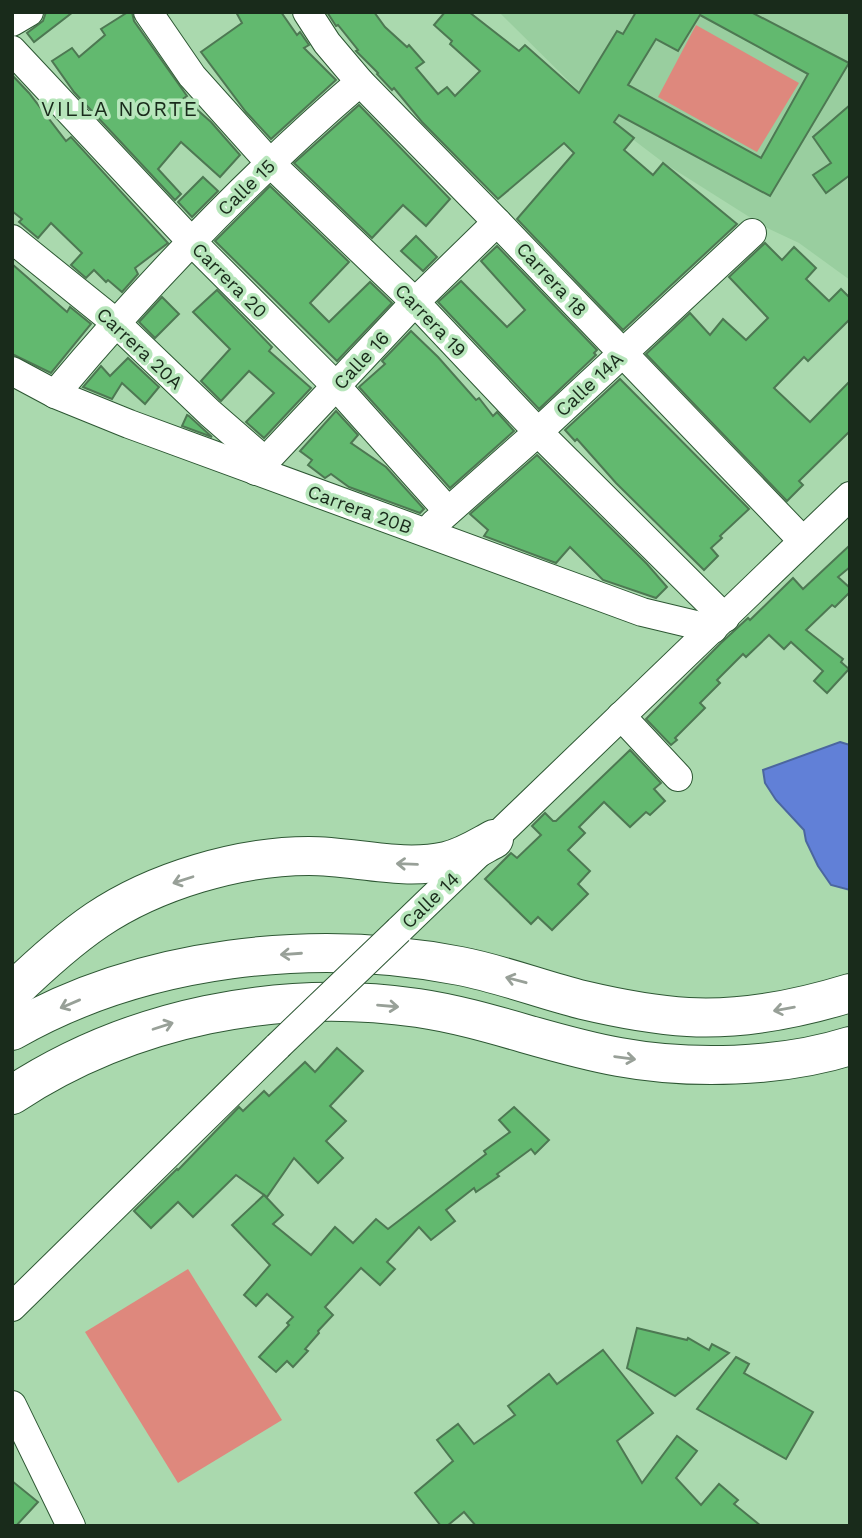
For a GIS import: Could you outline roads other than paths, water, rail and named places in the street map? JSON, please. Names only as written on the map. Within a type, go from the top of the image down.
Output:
[{"type":"highway","points":[[12,992],[49,956],[99,919],[161,887],[215,869],[265,859],[309,856],[426,864],[464,855],[494,839]]},
{"type":"highway","points":[[12,1031],[93,994],[164,972],[238,958],[312,953],[387,955],[461,966],[581,999],[688,1017],[754,1015],[817,1003],[850,993]]},
{"type":"highway","points":[[12,1095],[39,1077],[110,1043],[184,1019],[262,1005],[340,1002],[419,1008],[618,1057],[680,1065],[758,1063],[829,1053],[850,1046]]},
{"type":"street","points":[[12,22],[29,12]]},
{"type":"street","name":"Carrera 19","points":[[148,12],[192,76],[270,163],[415,302],[719,623]]},
{"type":"street","name":"Carrera 18","points":[[307,12],[327,43],[360,82],[803,541]]},
{"type":"street","name":"Carrera 20","points":[[12,50],[191,241],[336,386],[448,511]]},
{"type":"street","name":"Calle 15","points":[[55,394],[115,322],[191,241],[310,124],[360,82]]},
{"type":"street","name":"Calle 16","points":[[260,466],[415,302],[498,222]]},
{"type":"street","name":"Calle 14A","points":[[424,533],[538,432],[752,233]]},
{"type":"street","name":"Carrera 20A","points":[[12,239],[115,322],[210,413],[260,466]]},
{"type":"street","name":"Carrera 20B","points":[[12,371],[55,394],[129,425],[260,466],[424,533],[642,612],[719,623]]},
{"type":"street","name":"Calle 14","points":[[12,1307],[278,1046],[850,496]]},
{"type":"street","points":[[621,716],[678,778]]},
{"type":"street","points":[[12,1405],[71,1526]]},
{"type":"water","points":[[840,742],[850,745],[850,890],[831,885],[818,866],[806,841],[804,830],[776,800],[765,783],[763,770]]},
{"type":"district","name":"VILLA NORTE","points":[[120,109]]}]
